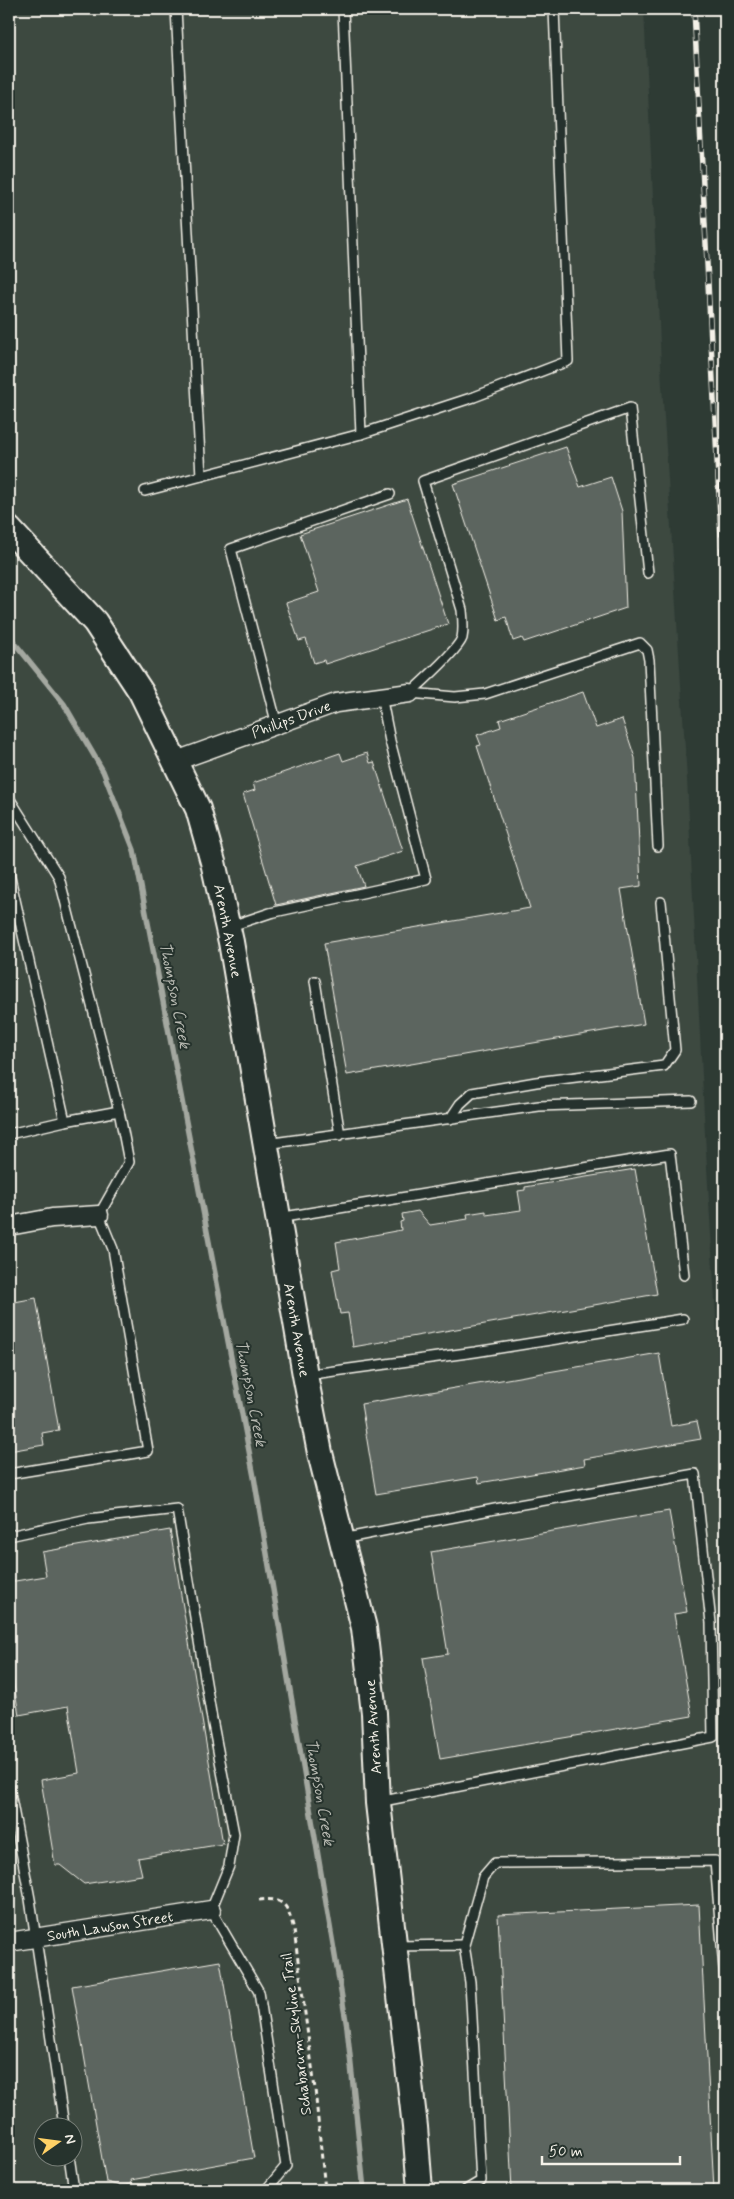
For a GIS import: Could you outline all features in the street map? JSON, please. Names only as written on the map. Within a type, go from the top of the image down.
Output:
[{"type":"street","name":"Arenth Avenue","points":[[9,529],[95,622],[141,692],[176,760],[198,809],[213,862],[228,927],[304,1375],[320,1453],[364,1628],[374,1712],[378,1803],[415,2127],[420,2190]]},
{"type":"street","name":"Phillips Drive","points":[[176,760],[336,703],[381,696],[410,694]]},
{"type":"street","points":[[9,1226],[52,1218],[99,1215]]},
{"type":"street","name":"South Lawson Street","points":[[9,1942],[211,1910]]},
{"type":"lane","points":[[176,9],[201,476]]},
{"type":"lane","points":[[343,9],[361,434]]},
{"type":"lane","points":[[145,491],[361,434],[474,397],[568,361],[554,9]]},
{"type":"lane","points":[[410,694],[458,645],[461,640],[463,626],[462,610],[423,481],[630,408],[648,573]]},
{"type":"lane","points":[[277,725],[231,549],[390,494]]},
{"type":"lane","points":[[410,694],[455,697],[485,694],[640,643],[647,650],[649,660],[658,846]]},
{"type":"lane","points":[[228,927],[270,913],[426,879],[390,741],[381,696]]},
{"type":"lane","points":[[9,798],[59,877],[119,1111],[129,1162],[99,1215],[113,1250],[148,1451],[9,1474]]},
{"type":"lane","points":[[9,873],[65,1121]]},
{"type":"lane","points":[[450,1118],[460,1104],[472,1093],[536,1082],[664,1066],[675,1050],[661,902]]},
{"type":"lane","points":[[315,981],[340,1135]]},
{"type":"lane","points":[[265,1144],[539,1106],[691,1102]]},
{"type":"lane","points":[[9,1134],[119,1111]]},
{"type":"lane","points":[[278,1218],[670,1154],[684,1275]]},
{"type":"lane","points":[[304,1375],[475,1352],[683,1319]]},
{"type":"lane","points":[[341,1539],[496,1509],[695,1474],[711,1623],[713,1737],[378,1803]]},
{"type":"lane","points":[[9,1536],[88,1519],[177,1509],[212,1719],[234,1834],[229,1866],[211,1910],[259,1992],[286,2166],[266,2190],[263,2190]]},
{"type":"lane","points":[[9,1786],[30,1899],[34,1938],[62,2116]]},
{"type":"lane","points":[[466,2190],[481,2181],[470,1982],[464,1946],[483,1876],[495,1863],[715,1861],[725,1981]]},
{"type":"lane","points":[[394,1946],[464,1946]]},
{"type":"lane","points":[[70,2166],[74,2190]]},
{"type":"path","name":"Schabarum-Skyline Trail","points":[[259,1900],[273,1898],[280,1901],[286,1907],[294,1930],[314,2080],[325,2190]]},
{"type":"shaded area","points":[[9,9],[644,9],[662,385],[687,779],[717,1334],[725,1556],[725,2190],[9,2190]]},
{"type":"building","points":[[566,447],[580,487],[611,477],[622,511],[626,608],[524,642],[522,638],[513,641],[506,617],[498,620],[453,484]]},
{"type":"building","points":[[407,499],[448,624],[325,664],[324,660],[314,663],[306,639],[299,641],[286,603],[319,592],[300,534]]},
{"type":"building","points":[[583,692],[596,728],[622,719],[635,758],[641,886],[621,889],[644,1024],[347,1075],[324,943],[530,908],[477,746],[481,745],[477,735],[501,727],[499,720]]},
{"type":"building","points":[[340,753],[343,761],[367,753],[370,763],[374,762],[403,851],[357,866],[364,886],[276,905],[243,794],[255,790],[253,783]]},
{"type":"building","points":[[635,1169],[657,1294],[353,1347],[348,1313],[340,1314],[332,1270],[340,1268],[336,1242],[401,1230],[402,1214],[418,1211],[430,1225],[468,1219],[467,1214],[486,1211],[486,1215],[521,1210],[518,1191],[525,1190],[525,1187]]},
{"type":"building","points":[[36,1298],[59,1430],[42,1433],[44,1445],[9,1451],[9,1303]]},
{"type":"building","points":[[659,1353],[671,1426],[697,1421],[701,1439],[584,1459],[585,1465],[479,1483],[478,1477],[376,1494],[361,1404]]},
{"type":"building","points":[[669,1511],[687,1612],[674,1614],[692,1716],[440,1759],[423,1658],[448,1654],[431,1552]]},
{"type":"building","points":[[170,1530],[223,1844],[138,1858],[142,1875],[84,1884],[60,1865],[55,1865],[41,1780],[79,1773],[68,1706],[19,1715],[9,1655],[9,1582],[46,1576],[42,1552]]},
{"type":"building","points":[[699,1905],[714,2190],[512,2190],[498,1915]]},
{"type":"building","points":[[220,1961],[254,2158],[131,2180],[132,2184],[120,2186],[106,2182],[72,1986]]},
{"type":"waterway","name":"Thompson Creek","points":[[9,636],[64,704],[103,771],[134,850],[254,1477],[347,2027],[364,2190]]},
{"type":"railway","points":[[694,9],[725,615]]}]
